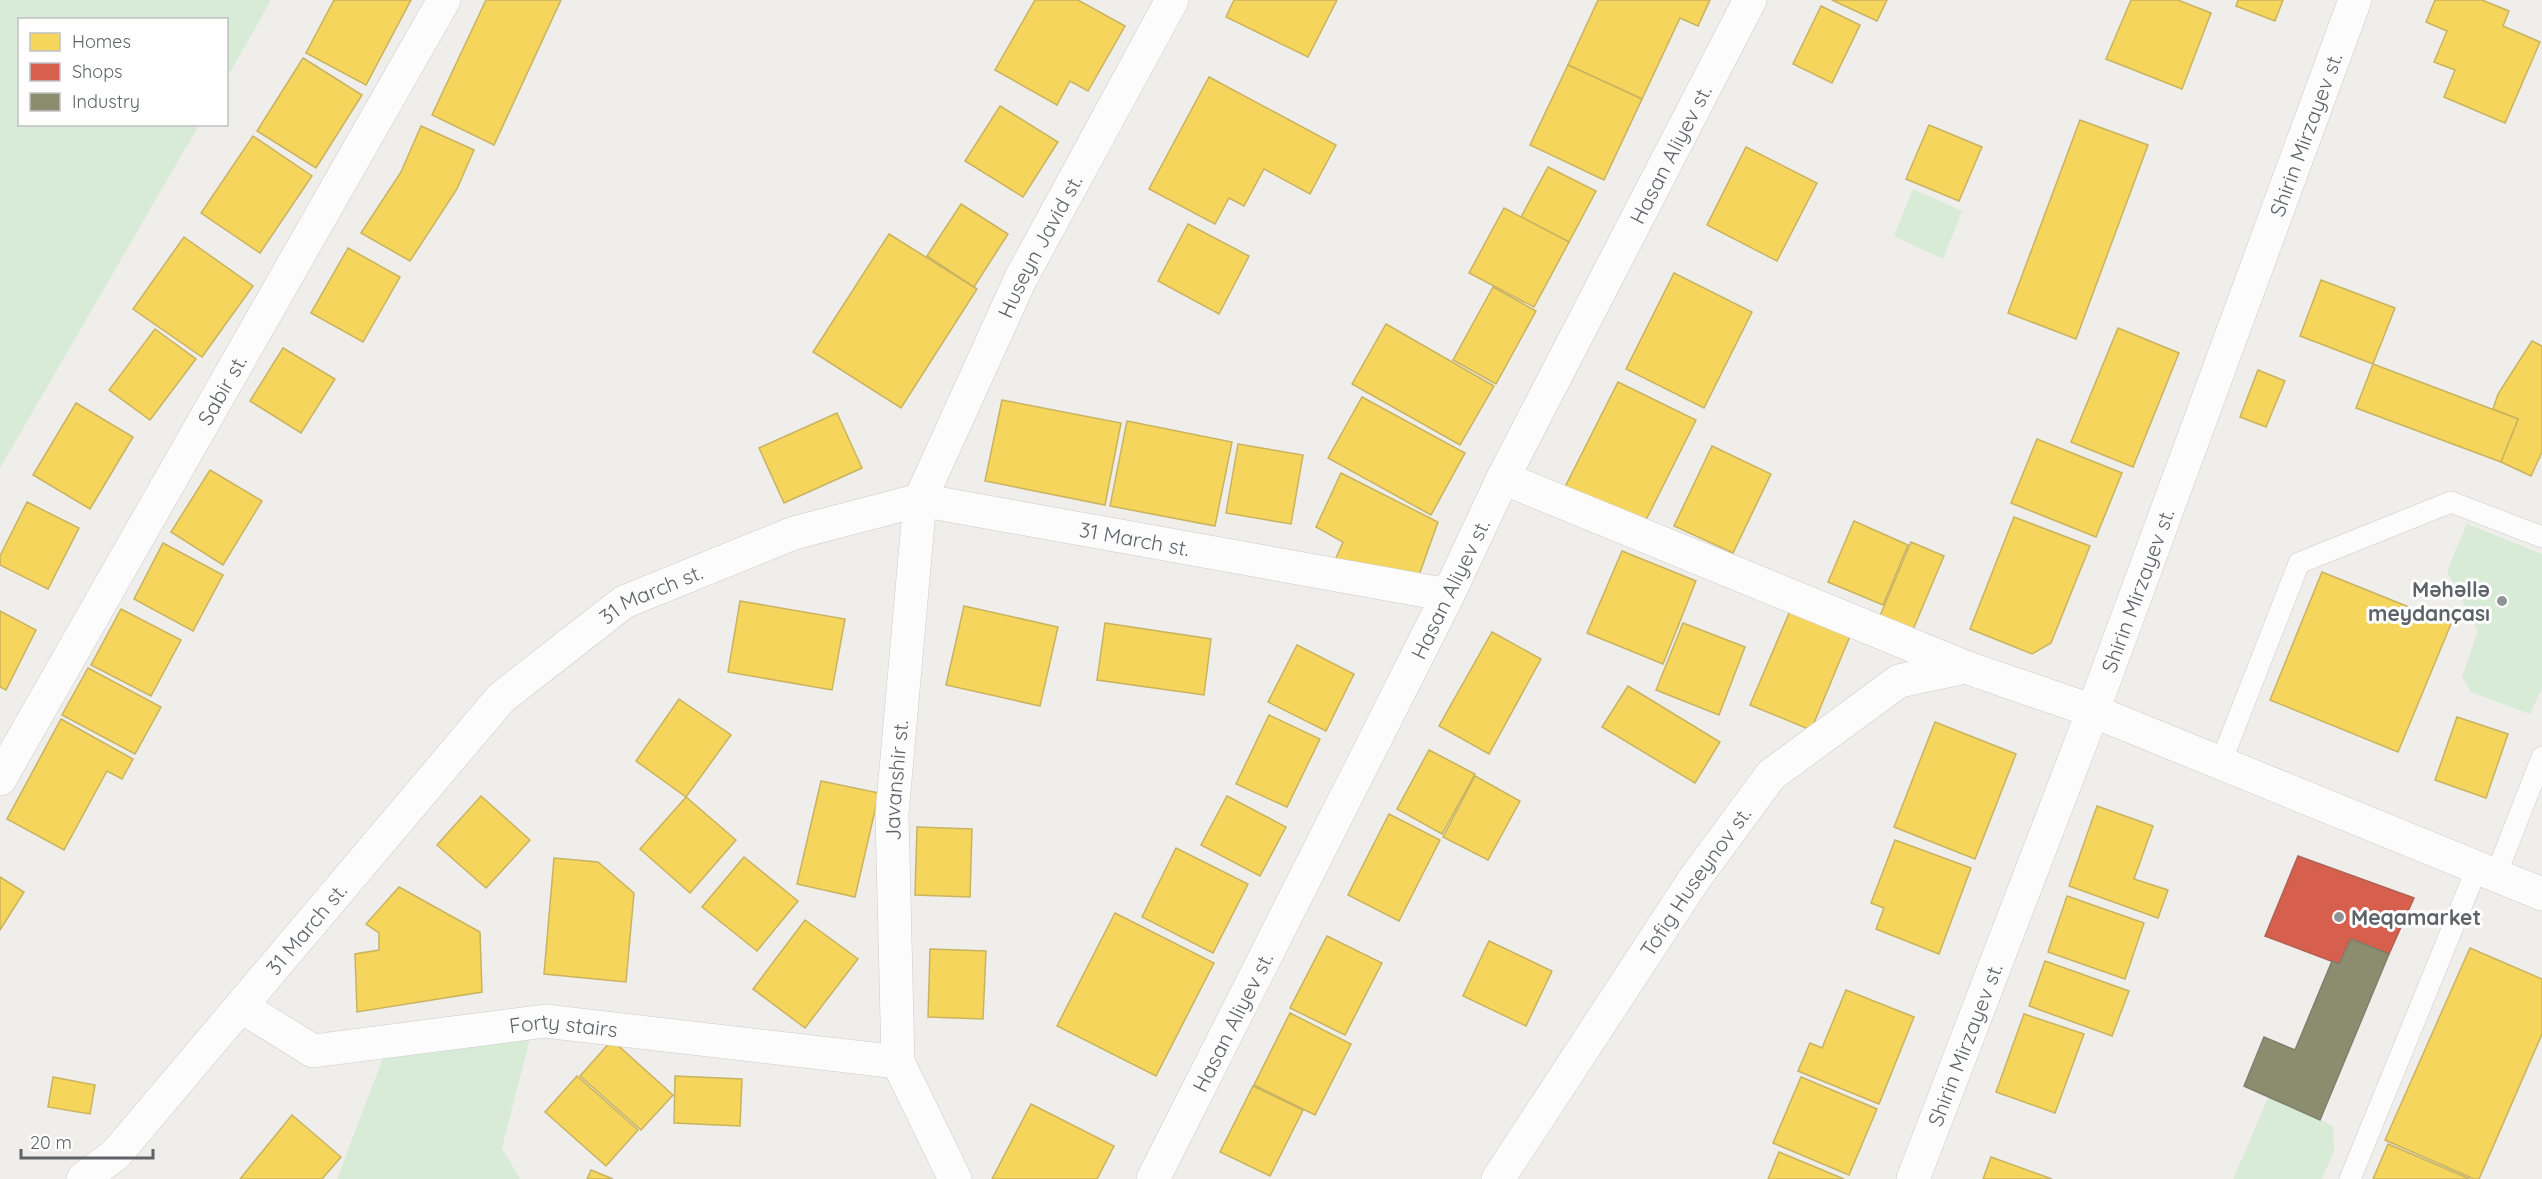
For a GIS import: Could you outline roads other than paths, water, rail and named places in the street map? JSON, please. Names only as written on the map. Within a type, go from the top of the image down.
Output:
[{"type":"street","name":"Sabir st.","points":[[0,779],[444,0]]},
{"type":"street","name":"Huseyn Javid st.","points":[[920,500],[1022,278],[1172,0]]},
{"type":"street","name":"Hasan Aliyev st.","points":[[1153,1179],[1448,595],[1503,478],[1750,0]]},
{"type":"street","name":"Shirin Mirzayev st.","points":[[1913,1179],[2093,711],[2355,0]]},
{"type":"street","points":[[1503,478],[1965,668],[2093,711],[2542,894]]},
{"type":"street","name":"31 March st.","points":[[83,1179],[116,1154],[501,698],[624,602],[794,533],[920,500],[1448,595]]},
{"type":"street","name":"Javanshir st.","points":[[898,1062],[892,814],[920,500]]},
{"type":"street","name":"Tofig Huseynov st.","points":[[1498,1179],[1693,881],[1771,775],[1899,681],[1965,668]]},
{"type":"street","name":"Forty stairs","points":[[242,1006],[312,1051],[545,1021],[898,1062]]},
{"type":"street","points":[[898,1062],[955,1179]]},
{"type":"lane","points":[[2221,762],[2299,563],[2451,502],[2542,537]]},
{"type":"lane","points":[[2350,1179],[2486,872],[2542,757]]},
{"type":"place","name":"Məhəllə meydançası","points":[[2502,601]]},
{"type":"place","name":"Meqamarket","points":[[2339,917]]}]
